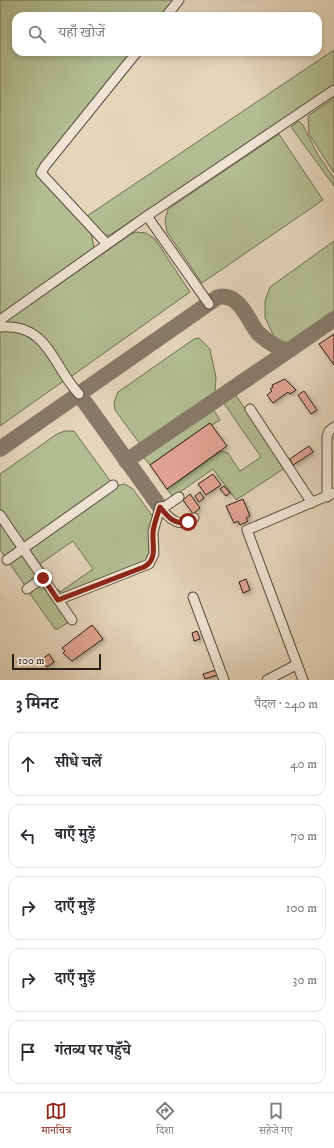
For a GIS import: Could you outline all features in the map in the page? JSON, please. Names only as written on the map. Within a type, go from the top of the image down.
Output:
[{"type":"street","points":[[169,12],[179,0]]},
{"type":"street","points":[[107,244],[41,173],[45,166],[134,56]]},
{"type":"street","points":[[0,320],[147,216],[334,90]]},
{"type":"street","points":[[147,216],[208,304]]},
{"type":"street","points":[[0,327],[22,329],[40,339],[52,354],[68,381],[79,394]]},
{"type":"street","points":[[250,409],[312,503]]},
{"type":"street","points":[[302,680],[247,530],[330,495],[327,437],[329,431],[334,427]]},
{"type":"street","points":[[7,560],[113,485]]},
{"type":"street","points":[[160,507],[166,506],[179,497]]},
{"type":"street","points":[[160,507],[170,519],[179,523],[188,522],[194,518]]},
{"type":"street","points":[[58,600],[149,564],[154,554],[153,532],[160,507]]},
{"type":"street","points":[[0,515],[72,620]]},
{"type":"street","points":[[27,589],[43,578]]},
{"type":"street","points":[[193,597],[224,680]]},
{"type":"street","points":[[267,680],[296,665]]},
{"type":"green space","points":[[0,0],[175,0],[166,12],[12,12],[12,56],[131,56],[39,171],[89,230],[94,248],[0,316]]},
{"type":"green space","points":[[334,50],[334,86],[110,235],[104,236],[43,172],[136,56],[139,56],[45,173],[87,216]]},
{"type":"green space","points":[[334,98],[334,173],[309,134],[308,116]]},
{"type":"green space","points":[[299,121],[303,125],[318,155],[334,178],[334,186],[291,127]]},
{"type":"green space","points":[[279,134],[323,200],[202,283],[167,232],[165,220],[168,209]]},
{"type":"green space","points":[[136,232],[146,233],[155,239],[190,292],[69,378],[44,340],[1,325],[131,234]]},
{"type":"green space","points":[[334,241],[334,315],[297,341],[281,343],[273,335],[265,317],[265,301],[270,287]]},
{"type":"green space","points":[[0,328],[33,335],[65,380],[0,426]]},
{"type":"green space","points":[[199,338],[210,349],[216,378],[215,392],[203,404],[142,445],[140,444],[115,410],[114,402],[118,392],[194,339]]},
{"type":"green space","points":[[235,394],[285,468],[236,500],[213,469],[173,497],[167,489],[221,451],[228,453],[240,471],[261,457],[223,402]]},
{"type":"green space","points":[[211,406],[220,420],[212,425],[210,423],[150,465],[144,458],[146,453]]},
{"type":"green space","points":[[65,431],[74,431],[111,482],[25,543],[0,511],[0,474],[57,434]]},
{"type":"green space","points":[[125,484],[133,489],[153,517],[149,561],[61,596],[58,593],[58,589],[60,592],[93,569],[73,541],[40,564],[44,569],[40,567],[30,553],[31,549],[115,486]]},
{"type":"green space","points":[[0,520],[18,547],[7,559],[0,550]]},
{"type":"green space","points":[[21,554],[38,576],[38,578],[26,587],[8,561]]},
{"type":"green space","points":[[42,582],[70,621],[58,629],[55,629],[28,591]]},
{"type":"building","points":[[334,334],[334,365],[319,344]]},
{"type":"building","points":[[285,379],[296,390],[290,394],[288,392],[273,403],[267,395],[272,391],[270,389],[273,387],[272,385]]},
{"type":"building","points":[[304,391],[317,410],[311,414],[298,395]]},
{"type":"building","points":[[210,423],[227,446],[167,489],[150,465]]},
{"type":"building","points":[[309,446],[313,452],[293,465],[290,459]]},
{"type":"building","points":[[213,474],[221,485],[206,495],[198,484]]},
{"type":"building","points":[[224,486],[230,493],[226,496],[220,489]]},
{"type":"building","points":[[200,492],[204,498],[199,502],[195,496]]},
{"type":"building","points":[[190,494],[200,508],[193,514],[183,500]]},
{"type":"building","points":[[243,499],[250,516],[246,518],[248,521],[240,525],[238,521],[234,523],[226,506]]},
{"type":"building","points":[[246,579],[250,590],[243,593],[239,582]]},
{"type":"building","points":[[92,625],[103,639],[72,661],[63,653],[65,651],[62,648]]},
{"type":"building","points":[[197,631],[200,639],[194,641],[192,633]]},
{"type":"building","points":[[49,654],[54,662],[47,667],[41,660]]},
{"type":"building","points":[[216,670],[217,675],[205,679],[203,674]]},
{"type":"taxiway","points":[[0,449],[218,297],[232,299],[242,308],[258,333],[264,339],[285,350],[291,349],[334,319]]},
{"type":"taxiway","points":[[126,461],[291,349]]},
{"type":"taxiway","points":[[79,394],[160,507]]},
{"type":"route","points":[[43,578],[58,600],[144,567],[151,562],[153,558],[153,532],[160,507],[168,518],[175,522],[188,522]]}]
